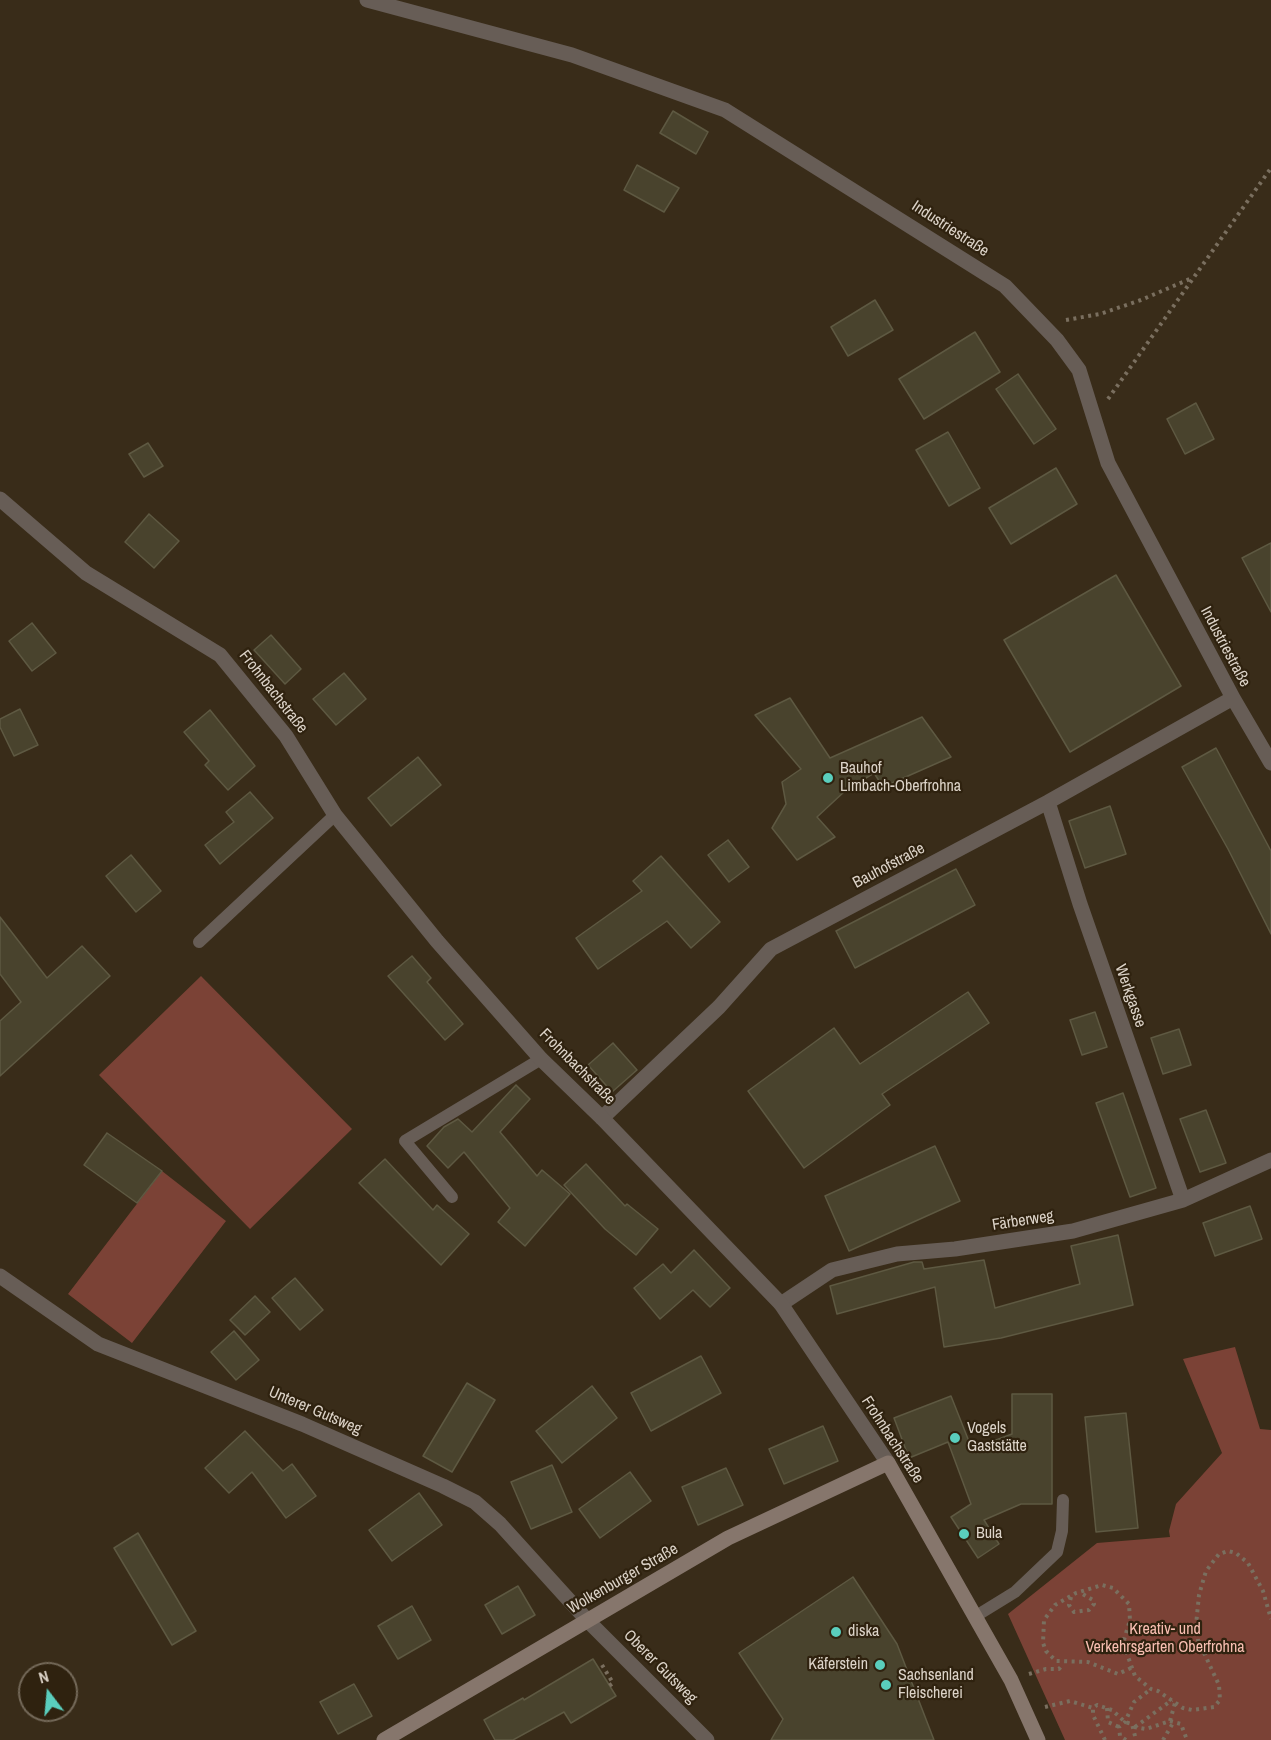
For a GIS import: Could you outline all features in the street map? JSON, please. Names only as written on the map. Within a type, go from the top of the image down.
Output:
[{"type":"main road","name":"Wolkenburger Straße","points":[[384,1740],[728,1538],[888,1463]]},
{"type":"main road","name":"Frohnbachstraße","points":[[888,1463],[1011,1680],[1038,1740]]},
{"type":"street","name":"Industriestraße","points":[[367,0],[572,55],[724,110],[1005,286],[1057,340],[1079,370],[1108,463],[1233,698],[1271,763]]},
{"type":"street","name":"Frohnbachstraße","points":[[0,499],[86,573],[220,655],[286,736],[335,815],[437,942],[541,1059],[602,1118],[781,1304],[888,1463]]},
{"type":"street","name":"Bauhofstraße","points":[[602,1118],[719,1007],[771,949],[1048,802],[1233,698]]},
{"type":"street","name":"Werkgasse","points":[[1048,802],[1080,904],[1183,1200]]},
{"type":"street","name":"Färberweg","points":[[781,1304],[832,1270],[897,1254],[955,1249],[1073,1231],[1183,1200],[1271,1160]]},
{"type":"street","name":"Unterer Gutsweg","points":[[0,1276],[98,1344],[302,1424],[475,1502],[500,1524],[587,1620]]},
{"type":"street","name":"Oberer Gutsweg","points":[[587,1620],[707,1740]]},
{"type":"lane","points":[[199,942],[335,815]]},
{"type":"lane","points":[[452,1197],[405,1141],[541,1059]]},
{"type":"lane","points":[[976,1616],[1015,1592],[1058,1552],[1062,1531],[1063,1500]]},
{"type":"path","points":[[1094,420],[1271,168]]},
{"type":"path","points":[[1035,316],[1046,320],[1074,320],[1141,300],[1193,278]]},
{"type":"path","points":[[1064,1664],[1051,1658],[1046,1651],[1042,1628],[1044,1620],[1054,1605],[1079,1592],[1108,1586],[1122,1595],[1129,1604],[1130,1620],[1123,1643],[1135,1676],[1151,1689],[1158,1690],[1174,1702],[1192,1710],[1214,1707],[1220,1700],[1219,1685],[1198,1640],[1196,1625],[1199,1595],[1206,1571],[1220,1554],[1228,1551],[1236,1552],[1248,1563],[1263,1591],[1271,1619]]},
{"type":"path","points":[[1071,1596],[1069,1605],[1074,1612],[1089,1610],[1094,1604],[1093,1600],[1079,1592]]},
{"type":"path","points":[[1011,1680],[1042,1669],[1059,1669],[1064,1664],[1080,1661],[1118,1674],[1131,1668]]},
{"type":"path","points":[[1119,1728],[1125,1722],[1134,1702],[1151,1689]]},
{"type":"path","points":[[1027,1714],[1070,1701],[1093,1708],[1100,1705],[1134,1727],[1146,1729],[1171,1722],[1181,1724],[1187,1740]]},
{"type":"path","points":[[1163,1740],[1171,1722],[1174,1702]]},
{"type":"path","points":[[1134,1727],[1174,1702]]},
{"type":"path","points":[[1093,1708],[1095,1721],[1105,1740]]},
{"type":"path","points":[[1107,1708],[1108,1722],[1119,1728]]},
{"type":"path","points":[[1119,1728],[1120,1736],[1128,1740],[1135,1739],[1134,1727]]},
{"type":"green space","points":[[201,976],[352,1129],[250,1229],[99,1075]]},
{"type":"green space","points":[[162,1171],[226,1221],[132,1343],[68,1294]]},
{"type":"green space","name":"Kreativ- und Verkehrsgarten Oberfrohna","points":[[1235,1347],[1260,1429],[1271,1430],[1271,1740],[1065,1740],[1008,1614],[1097,1543],[1170,1537],[1169,1531],[1176,1504],[1222,1453],[1183,1359]]},
{"type":"building","points":[[673,111],[708,132],[696,154],[660,133]]},
{"type":"building","points":[[637,165],[679,188],[664,212],[624,190]]},
{"type":"building","points":[[875,300],[893,330],[848,356],[831,327]]},
{"type":"building","points":[[975,332],[1000,372],[924,419],[899,379]]},
{"type":"building","points":[[1018,374],[1056,429],[1034,444],[996,389]]},
{"type":"building","points":[[1196,403],[1214,439],[1185,454],[1167,419]]},
{"type":"building","points":[[948,432],[980,488],[949,506],[916,450]]},
{"type":"building","points":[[148,443],[163,466],[144,477],[129,454]]},
{"type":"building","points":[[1056,468],[1077,504],[1011,544],[989,508]]},
{"type":"building","points":[[149,514],[179,541],[154,568],[125,542]]},
{"type":"building","points":[[1271,543],[1271,612],[1242,558]]},
{"type":"building","points":[[1116,575],[1181,686],[1070,752],[1004,640]]},
{"type":"building","points":[[32,623],[56,653],[32,671],[9,641]]},
{"type":"building","points":[[271,635],[301,669],[285,684],[254,650]]},
{"type":"building","points":[[344,673],[366,699],[336,725],[313,699]]},
{"type":"building","name":"Bauhof Limbach-Oberfrohna","points":[[790,698],[830,758],[922,717],[951,757],[883,787],[874,773],[845,791],[817,817],[835,837],[797,860],[772,828],[786,804],[782,782],[801,769],[755,715]]},
{"type":"building","points":[[20,709],[38,745],[14,756],[0,727],[0,719]]},
{"type":"building","points":[[210,710],[255,766],[228,790],[205,765],[209,761],[184,732]]},
{"type":"building","points":[[1216,748],[1271,851],[1271,934],[1228,849],[1182,767]]},
{"type":"building","points":[[418,757],[441,785],[391,826],[368,798]]},
{"type":"building","points":[[250,792],[273,818],[220,864],[205,845],[234,822],[226,812]]},
{"type":"building","points":[[1110,806],[1126,854],[1085,868],[1069,821]]},
{"type":"building","points":[[728,840],[749,867],[729,882],[708,855]]},
{"type":"building","points":[[131,855],[161,891],[136,912],[106,876]]},
{"type":"building","points":[[661,856],[720,922],[691,948],[667,921],[598,969],[576,938],[642,891],[633,881]]},
{"type":"building","points":[[956,869],[975,905],[855,968],[836,931]]},
{"type":"building","points":[[0,917],[47,978],[82,946],[110,976],[0,1076],[0,1021],[21,1002],[0,974]]},
{"type":"building","points":[[412,956],[431,978],[427,982],[463,1024],[445,1040],[388,976]]},
{"type":"building","points":[[968,992],[989,1023],[882,1094],[890,1105],[804,1168],[748,1091],[834,1028],[860,1064]]},
{"type":"building","points":[[1095,1012],[1107,1047],[1082,1055],[1070,1020]]},
{"type":"building","points":[[1179,1029],[1191,1065],[1163,1074],[1151,1038]]},
{"type":"building","points":[[613,1043],[637,1070],[612,1092],[588,1065]]},
{"type":"building","points":[[516,1085],[530,1099],[500,1132],[537,1176],[542,1170],[570,1194],[525,1246],[498,1222],[510,1208],[464,1152],[448,1168],[427,1146],[444,1127],[458,1119],[472,1132]]},
{"type":"building","points":[[1123,1093],[1156,1188],[1130,1197],[1096,1103]]},
{"type":"building","points":[[1206,1110],[1226,1163],[1200,1172],[1180,1119]]},
{"type":"building","points":[[107,1133],[162,1171],[137,1203],[84,1165]]},
{"type":"building","points":[[935,1146],[960,1201],[849,1251],[825,1196]]},
{"type":"building","points":[[385,1159],[433,1210],[437,1205],[469,1234],[441,1265],[359,1183]]},
{"type":"building","points":[[586,1164],[625,1206],[627,1204],[658,1229],[636,1255],[605,1229],[564,1185]]},
{"type":"building","points":[[1250,1206],[1262,1239],[1215,1256],[1203,1223]]},
{"type":"building","points":[[1118,1235],[1133,1305],[1001,1338],[944,1347],[935,1287],[837,1314],[830,1286],[914,1262],[922,1262],[924,1269],[984,1260],[995,1308],[1080,1284],[1071,1246]]},
{"type":"building","points":[[694,1250],[730,1288],[710,1307],[693,1290],[660,1319],[634,1288],[663,1264],[671,1273]]},
{"type":"building","points":[[295,1278],[323,1310],[300,1330],[272,1298]]},
{"type":"building","points":[[255,1296],[270,1312],[245,1335],[230,1320]]},
{"type":"building","points":[[234,1331],[259,1360],[236,1380],[211,1352]]},
{"type":"building","points":[[701,1356],[721,1393],[651,1431],[631,1393]]},
{"type":"building","points":[[467,1383],[495,1400],[452,1472],[423,1456]]},
{"type":"building","points":[[592,1386],[617,1418],[562,1463],[536,1431]]},
{"type":"building","points":[[1012,1394],[1052,1394],[1052,1504],[1021,1504],[984,1520],[999,1544],[978,1558],[951,1517],[971,1504],[948,1442],[909,1458],[894,1418],[951,1396],[972,1449],[1012,1434]]},
{"type":"building","points":[[1126,1413],[1138,1528],[1096,1532],[1085,1417]]},
{"type":"building","points":[[823,1426],[838,1461],[784,1484],[769,1449]]},
{"type":"building","points":[[245,1431],[283,1471],[292,1464],[316,1496],[286,1518],[252,1472],[229,1493],[205,1468]]},
{"type":"building","points":[[552,1465],[572,1512],[531,1529],[511,1482]]},
{"type":"building","points":[[726,1468],[743,1505],[698,1525],[682,1487]]},
{"type":"building","points":[[630,1472],[651,1501],[600,1538],[579,1509]]},
{"type":"building","points":[[419,1493],[442,1525],[392,1561],[369,1530]]},
{"type":"building","points":[[138,1533],[196,1631],[172,1645],[114,1548]]},
{"type":"building","points":[[853,1577],[897,1644],[934,1740],[771,1740],[783,1719],[739,1653]]},
{"type":"building","points":[[518,1586],[535,1615],[502,1634],[485,1605]]},
{"type":"building","points":[[412,1606],[431,1640],[398,1659],[378,1626]]},
{"type":"building","points":[[593,1659],[616,1696],[571,1723],[564,1712],[513,1740],[495,1740],[484,1720],[523,1698],[524,1700]]},
{"type":"building","points":[[354,1684],[372,1716],[338,1734],[320,1702]]},
{"type":"place","name":"Bauhof Limbach-Oberfrohna","points":[[828,778]]},
{"type":"place","name":"Vogels Gaststätte","points":[[955,1438]]},
{"type":"place","name":"Bula","points":[[964,1534]]},
{"type":"place","name":"diska","points":[[836,1632]]},
{"type":"place","name":"Käferstein","points":[[880,1665]]},
{"type":"place","name":"Sachsenland Fleischerei","points":[[886,1685]]}]
